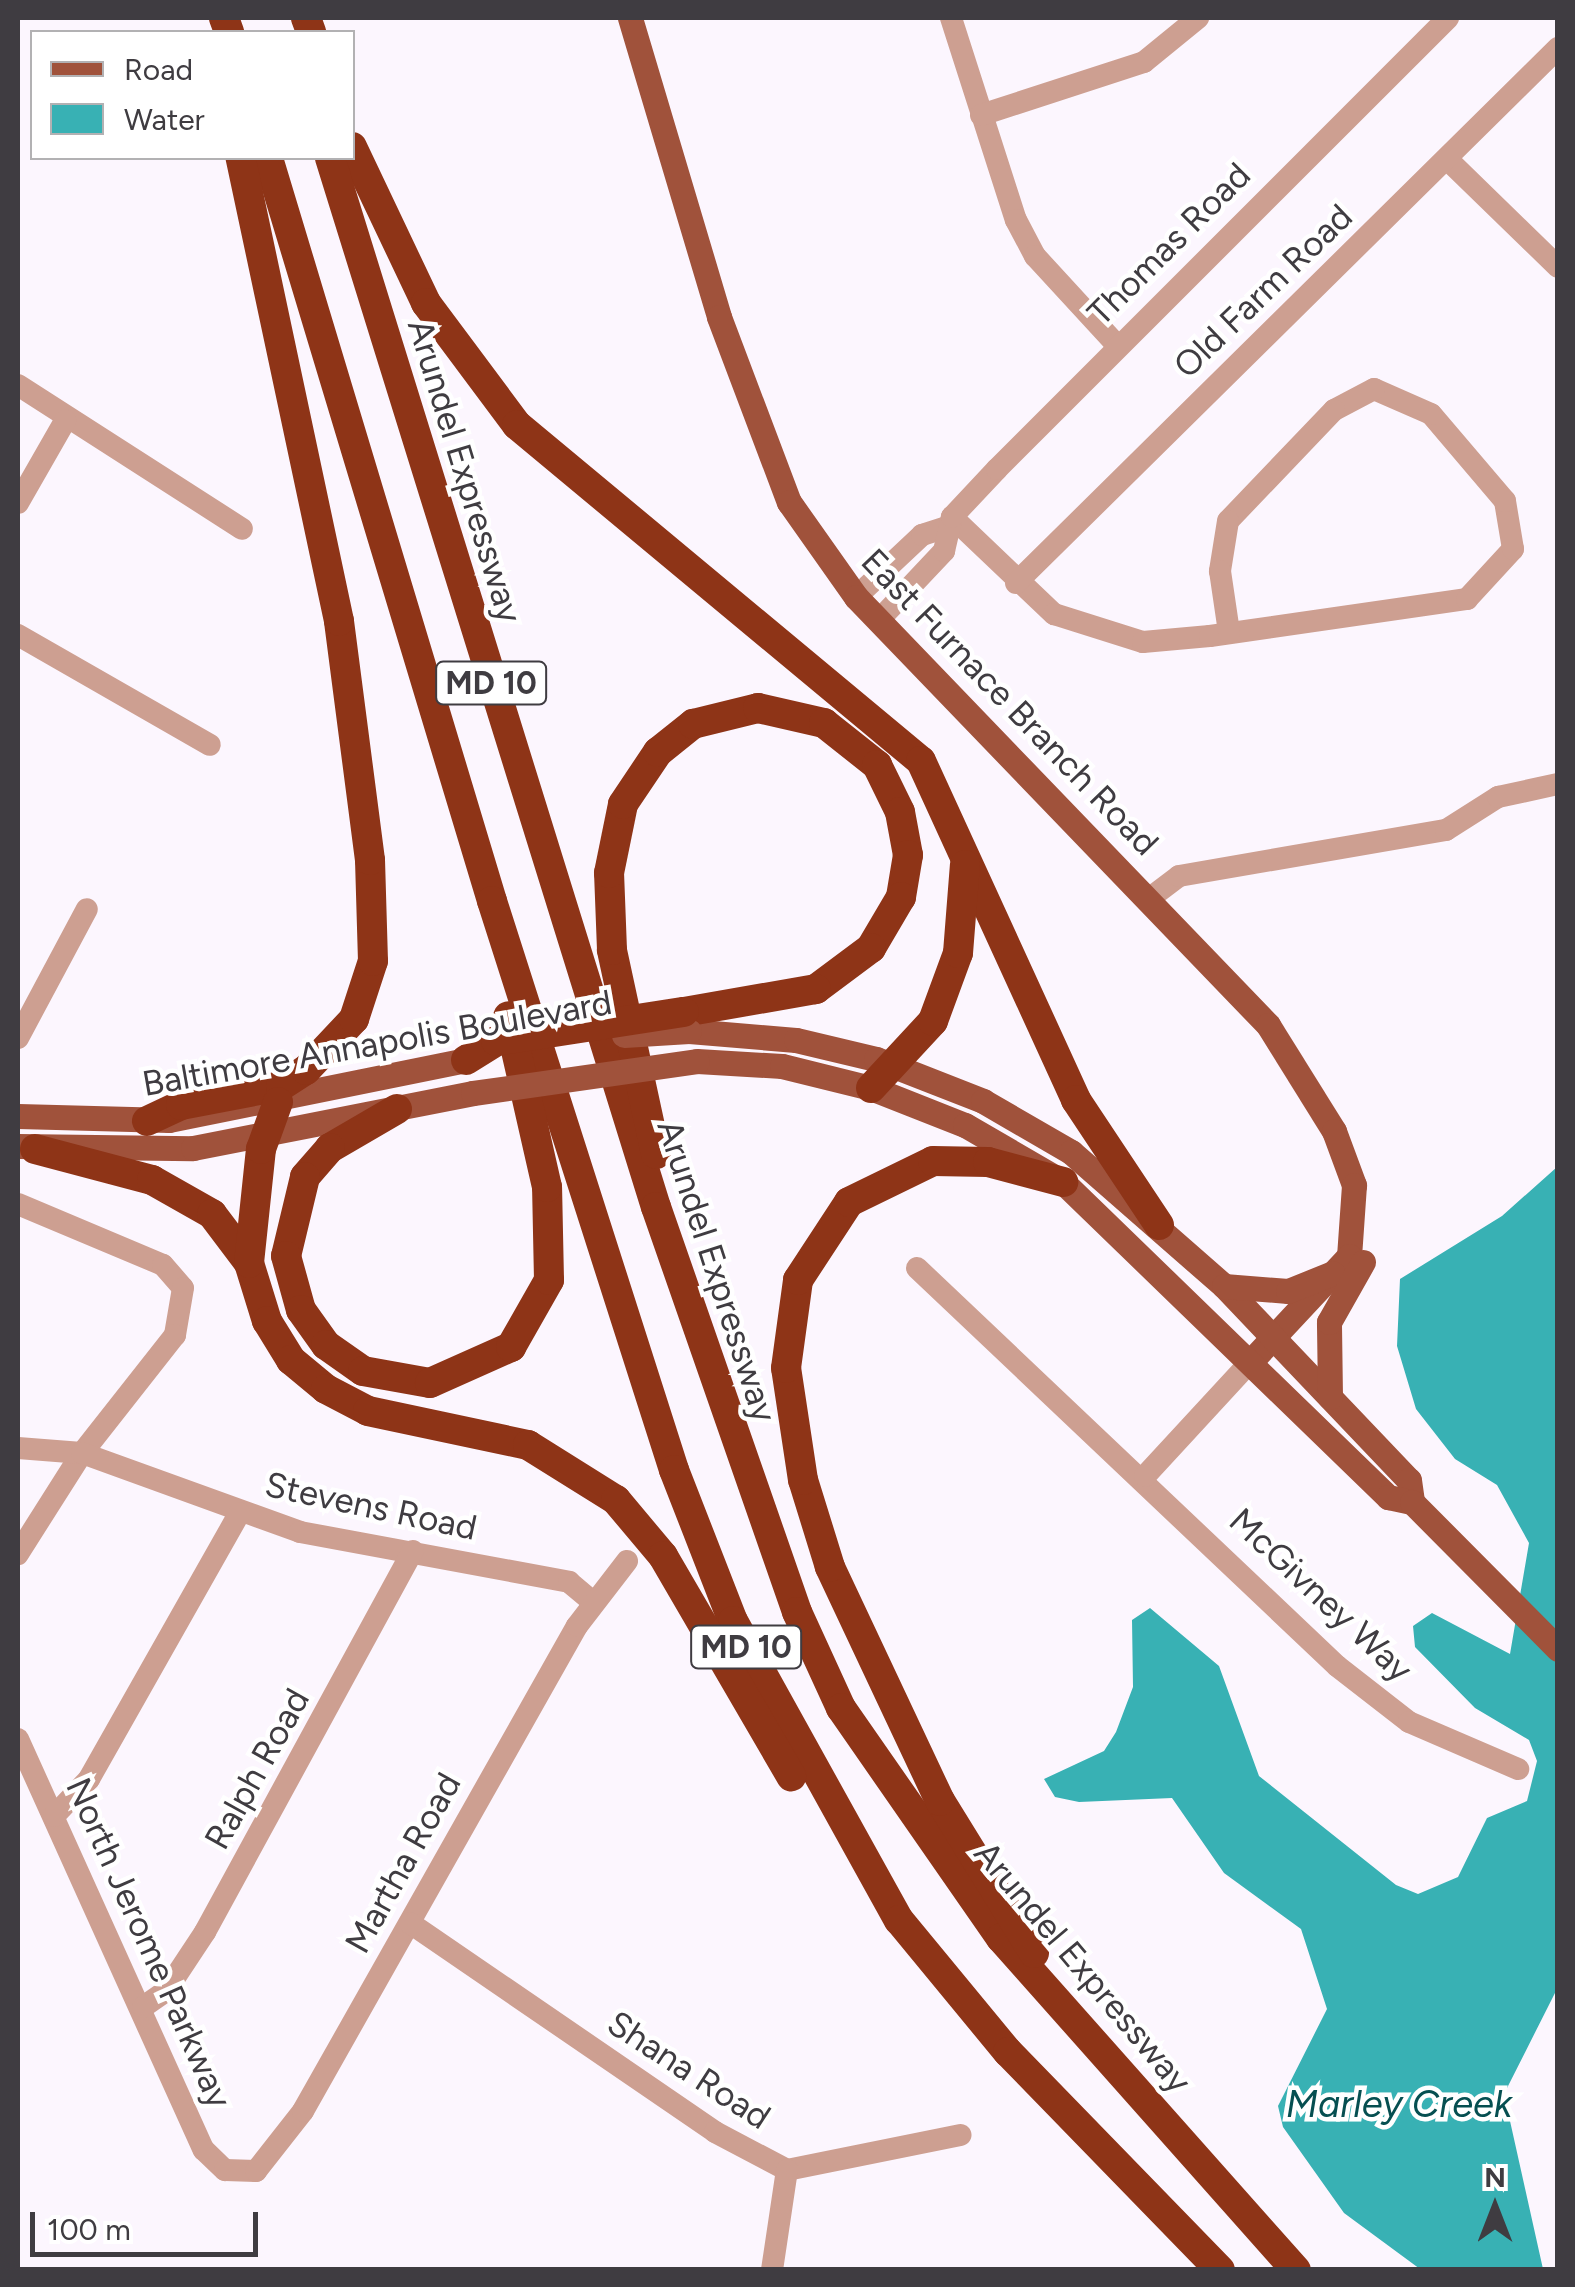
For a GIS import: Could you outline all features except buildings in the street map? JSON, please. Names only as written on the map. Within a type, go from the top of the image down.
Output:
[{"type":"highway","points":[[355,153],[426,303],[517,425],[921,761],[1076,1100],[1160,1226]]},
{"type":"highway","points":[[147,1121],[181,1105],[281,1086],[306,1070],[354,1018],[373,962],[370,860],[339,621],[242,160]]},
{"type":"highway","name":"MD 10","points":[[269,160],[492,901],[699,1546],[872,1875],[1008,2052],[1220,2270]]},
{"type":"highway","name":"Arundel Expressway","points":[[331,160],[656,1208],[761,1525],[841,1708],[1001,1938],[1296,2270]]},
{"type":"highway","points":[[466,1060],[496,1041],[686,1022],[816,989],[870,948],[901,897],[908,855],[900,812],[878,765],[824,723],[758,708],[693,724],[658,752],[623,804],[609,873],[612,950],[656,1155],[656,1208]]},
{"type":"highway","points":[[871,1088],[933,1021],[951,979],[966,857]]},
{"type":"highway","points":[[397,1109],[330,1148],[305,1177],[286,1256],[301,1310],[326,1344],[362,1371],[430,1383],[511,1347],[548,1280],[547,1187],[486,931],[492,901]]},
{"type":"highway","points":[[248,1263],[267,1132],[278,1102]]},
{"type":"highway","points":[[26,1148],[182,1192],[212,1214],[248,1263],[266,1321],[326,1389],[368,1410],[528,1445],[616,1500],[663,1556],[843,1864],[872,1875]]},
{"type":"highway","points":[[1063,1182],[988,1162],[932,1161],[849,1202],[798,1280],[786,1368],[802,1480],[866,1649],[940,1801],[1086,2036]]},
{"type":"main road","name":"East Furnace Branch Road","points":[[630,18],[761,446],[856,596],[1150,898],[1295,1061],[1345,1157],[1358,1222],[1370,1243],[1330,1322],[1330,1397]]},
{"type":"main road","name":"Baltimore Annapolis Boulevard","points":[[686,1022],[796,1040],[895,1066],[1026,1123],[1160,1226],[1224,1286],[1409,1480],[1412,1502]]},
{"type":"main road","name":"Baltimore Annapolis Boulevard","points":[[18,1116],[147,1121],[278,1102],[466,1060]]},
{"type":"main road","name":"Baltimore Annapolis Boulevard","points":[[26,1148],[158,1151],[473,1092],[697,1061],[782,1066],[871,1088],[965,1125],[1063,1182],[1252,1359],[1388,1497],[1412,1502],[1558,1650]]},
{"type":"main road","points":[[1252,1359],[1274,1342],[1338,1273],[1358,1222]]},
{"type":"main road","points":[[1224,1286],[1288,1291],[1338,1273]]},
{"type":"street","points":[[951,18],[982,115],[1036,256],[1116,344]]},
{"type":"street","name":"Thomas Road","points":[[856,596],[922,535],[950,522],[1116,344],[1448,18]]},
{"type":"street","points":[[982,115],[1144,62],[1192,19]]},
{"type":"street","name":"Old Farm Road","points":[[1016,582],[1558,48]]},
{"type":"street","points":[[1448,158],[1558,267]]},
{"type":"street","points":[[18,385],[65,421],[242,528]]},
{"type":"street","points":[[950,522],[1016,582],[1079,629],[1115,640],[1230,632],[1467,599],[1513,548],[1506,501],[1431,414],[1374,389],[1334,410],[1228,521],[1220,572],[1230,632]]},
{"type":"street","points":[[18,504],[65,421]]},
{"type":"street","name":"Thomas Road","points":[[879,620],[944,550],[950,522]]},
{"type":"street","points":[[18,635],[210,745]]},
{"type":"street","points":[[1150,898],[1179,876],[1446,830],[1498,797],[1558,784]]},
{"type":"street","points":[[18,1038],[86,909]]},
{"type":"street","points":[[18,1204],[163,1265],[183,1288],[175,1335],[82,1453],[18,1554]]},
{"type":"street","name":"McGivney Way","points":[[917,1268],[1145,1476],[1337,1666],[1409,1722],[1518,1770]]},
{"type":"street","points":[[1145,1476],[1252,1359]]},
{"type":"street","name":"Stevens Road","points":[[18,1448],[82,1453],[238,1514],[569,1582],[593,1602]]},
{"type":"street","points":[[54,1816],[89,1779],[238,1514]]},
{"type":"street","name":"Ralph Road","points":[[143,2006],[166,1990],[205,1932],[413,1551]]},
{"type":"street","name":"Martha Road","points":[[225,2170],[256,2171],[278,2151],[593,1602],[627,1562]]},
{"type":"street","name":"North Jerome Parkway","points":[[18,1739],[143,2006],[204,2150],[225,2170]]},
{"type":"street","name":"Shana Road","points":[[410,1923],[715,2132],[786,2170],[960,2134]]},
{"type":"street","points":[[772,2270],[786,2170]]},
{"type":"water","name":"Marley Creek","points":[[1557,1167],[1557,1989],[1504,2094],[1543,2269],[1420,2269],[1344,2213],[1283,2127],[1278,2106],[1327,2009],[1301,1929],[1224,1873],[1172,1798],[1079,1802],[1055,1797],[1044,1779],[1104,1751],[1116,1732],[1133,1687],[1132,1620],[1150,1608],[1219,1666],[1259,1776],[1396,1885],[1418,1894],[1458,1877],[1487,1818],[1527,1801],[1537,1761],[1529,1740],[1475,1708],[1415,1647],[1413,1626],[1432,1613],[1510,1654],[1529,1543],[1497,1485],[1455,1459],[1416,1409],[1397,1346],[1400,1279],[1502,1216]]}]
